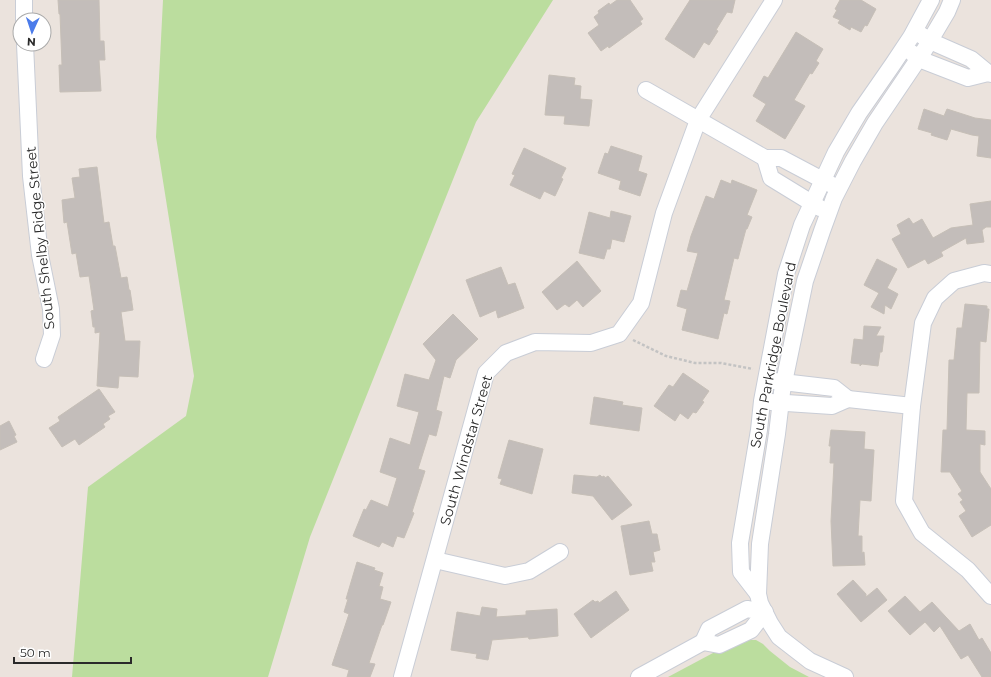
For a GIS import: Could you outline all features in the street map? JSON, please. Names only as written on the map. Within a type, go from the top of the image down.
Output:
[{"type":"street","points":[[24,0],[24,12]]},
{"type":"street","points":[[619,334],[641,303],[664,213],[698,120],[774,0]]},
{"type":"street","name":"South Parkridge Boulevard","points":[[758,594],[740,572],[740,543],[759,430],[762,401],[786,274],[802,225],[836,152],[859,113],[893,64],[931,0]]},
{"type":"street","name":"South Parkridge Boulevard","points":[[845,677],[810,661],[779,637],[760,603],[758,594],[760,544],[784,382],[805,282],[828,213],[852,161],[875,123],[919,59],[947,12],[952,0]]},
{"type":"street","points":[[914,30],[930,41],[971,59],[990,74]]},
{"type":"street","points":[[904,46],[919,59],[968,78],[990,74]]},
{"type":"street","name":"South Shelby Ridge Street","points":[[25,52],[31,176],[40,255],[51,309],[52,335],[44,359]]},
{"type":"street","points":[[646,90],[765,158],[782,158],[839,188]]},
{"type":"street","points":[[765,158],[771,178],[828,213]]},
{"type":"street","points":[[991,274],[984,273],[954,281],[935,298],[923,323],[912,406],[904,501],[922,533],[968,570],[991,596]]},
{"type":"street","name":"South Windstar Street","points":[[402,677],[486,373],[506,353],[535,342],[591,344],[619,334]]},
{"type":"street","points":[[767,376],[784,382],[834,388],[848,399]]},
{"type":"street","points":[[762,401],[832,406],[848,399],[912,406]]},
{"type":"street","points":[[435,560],[505,576],[529,571],[560,552]]},
{"type":"street","points":[[639,677],[703,642],[720,645],[751,630],[765,612]]},
{"type":"path","points":[[619,334],[666,356],[696,362],[721,363],[767,376]]},
{"type":"green space","points":[[163,0],[553,0],[476,122],[310,537],[268,677],[72,677],[88,487],[186,416],[194,376],[156,137]]},
{"type":"green space","points":[[748,640],[756,640],[763,644],[790,667],[809,677],[668,677],[713,653],[722,652]]},
{"type":"building","points":[[58,0],[99,0],[100,41],[104,41],[105,60],[99,60],[101,91],[60,92],[59,65],[62,65]]},
{"type":"building","points":[[617,0],[630,0],[643,19],[640,21],[642,24],[609,48],[608,46],[601,51],[588,33],[599,25],[594,17],[599,13],[598,11],[609,3],[610,5]]},
{"type":"building","points":[[690,0],[735,0],[732,13],[727,12],[709,45],[704,42],[694,58],[665,39]]},
{"type":"building","points":[[840,0],[861,0],[876,9],[867,26],[865,25],[861,32],[851,27],[850,30],[838,23],[840,20],[833,17]]},
{"type":"building","points":[[796,32],[823,49],[816,61],[819,63],[812,74],[810,73],[794,100],[805,106],[785,139],[756,121],[766,104],[753,96],[764,76],[768,78]]},
{"type":"building","points":[[549,75],[575,78],[574,85],[581,86],[580,99],[592,100],[589,126],[564,124],[565,116],[545,115]]},
{"type":"building","points":[[924,109],[944,116],[947,109],[975,118],[991,120],[991,158],[977,156],[979,136],[951,129],[947,140],[931,135],[932,133],[918,129]]},
{"type":"building","points":[[611,146],[642,156],[638,171],[647,174],[640,196],[619,189],[621,181],[598,173],[605,153],[608,154]]},
{"type":"building","points":[[524,148],[566,168],[561,178],[563,179],[555,196],[544,191],[540,199],[510,185],[515,175],[512,174]]},
{"type":"building","points":[[97,167],[104,223],[109,222],[121,278],[127,277],[130,290],[133,310],[121,312],[125,341],[140,341],[138,377],[119,376],[118,388],[97,386],[100,332],[95,333],[95,327],[93,327],[91,311],[94,310],[89,276],[80,277],[76,253],[72,254],[67,222],[64,223],[62,200],[75,198],[72,178],[80,177],[79,169]]},
{"type":"building","points":[[721,180],[731,184],[732,180],[757,190],[747,215],[752,217],[746,229],[738,259],[734,258],[724,300],[730,301],[727,314],[724,313],[718,339],[682,330],[687,309],[677,306],[681,290],[687,291],[698,253],[687,251],[691,236],[706,196],[714,199]]},
{"type":"building","points":[[991,201],[991,227],[986,227],[982,230],[984,242],[967,244],[966,238],[941,252],[943,256],[928,264],[925,259],[908,268],[892,239],[901,234],[897,225],[909,218],[913,224],[922,219],[933,238],[951,228],[973,225],[970,204]]},
{"type":"building","points":[[611,211],[631,216],[624,242],[612,239],[610,249],[607,249],[604,259],[579,253],[589,212],[610,218]]},
{"type":"building","points":[[877,259],[897,269],[887,288],[898,294],[891,309],[885,305],[884,314],[871,307],[879,293],[864,285]]},
{"type":"building","points":[[577,261],[601,291],[583,307],[577,300],[569,307],[565,304],[557,310],[542,292]]},
{"type":"building","points":[[501,267],[508,285],[515,283],[524,308],[498,318],[496,310],[480,317],[466,280]]},
{"type":"building","points":[[965,304],[987,306],[987,309],[989,309],[986,342],[980,341],[979,393],[967,393],[966,430],[985,431],[985,445],[980,444],[980,472],[991,489],[991,525],[972,537],[959,516],[966,511],[960,502],[963,500],[958,494],[962,491],[950,472],[941,472],[943,430],[947,430],[949,360],[954,360],[957,328],[962,328]]},
{"type":"building","points":[[453,314],[478,339],[456,360],[450,378],[444,376],[436,410],[442,412],[436,436],[429,434],[418,469],[425,471],[412,512],[414,513],[404,538],[397,536],[393,547],[382,542],[379,547],[353,536],[364,509],[366,510],[371,500],[388,507],[397,478],[380,472],[390,438],[410,445],[419,412],[397,406],[405,374],[429,380],[436,360],[423,344]]},
{"type":"building","points":[[864,326],[881,327],[876,336],[884,336],[878,366],[862,364],[860,366],[860,364],[851,363],[854,339],[863,340]]},
{"type":"building","points":[[683,373],[709,391],[702,401],[704,402],[696,413],[693,412],[688,419],[680,413],[675,421],[654,406],[669,385],[673,387]]},
{"type":"building","points":[[99,389],[115,412],[108,416],[110,419],[103,424],[105,427],[79,445],[75,439],[62,447],[49,428],[60,421],[58,417]]},
{"type":"building","points":[[594,397],[623,402],[622,405],[642,408],[639,431],[590,424]]},
{"type":"building","points":[[9,421],[16,435],[14,436],[17,442],[0,450],[0,426]]},
{"type":"building","points":[[831,430],[865,432],[864,449],[874,450],[871,501],[860,500],[858,536],[862,536],[862,553],[864,552],[865,565],[833,566],[831,521],[834,463],[830,463],[831,446],[829,446]]},
{"type":"building","points":[[509,440],[543,449],[532,494],[500,484],[502,479],[498,478]]},
{"type":"building","points":[[574,475],[597,477],[600,475],[602,477],[604,476],[605,478],[608,476],[632,505],[612,520],[593,496],[572,493]]},
{"type":"building","points":[[649,521],[652,534],[657,534],[660,550],[653,552],[655,562],[651,562],[653,571],[630,575],[621,526]]},
{"type":"building","points":[[357,562],[375,568],[374,570],[383,573],[379,586],[383,587],[380,599],[391,602],[369,663],[375,664],[370,677],[347,677],[349,670],[332,665],[349,614],[344,612],[348,599],[346,599]]},
{"type":"building","points":[[853,580],[866,594],[866,597],[877,588],[887,600],[861,622],[837,594]]},
{"type":"building","points":[[616,591],[629,610],[591,638],[574,614],[593,600],[595,602],[598,601],[599,603]]},
{"type":"building","points":[[905,596],[920,612],[932,602],[959,631],[970,624],[979,640],[982,638],[991,653],[991,677],[982,677],[968,655],[961,659],[940,626],[934,632],[925,622],[910,635],[888,611]]},
{"type":"building","points":[[482,607],[497,609],[496,617],[526,615],[526,611],[557,609],[558,636],[529,639],[528,637],[492,640],[488,660],[476,658],[477,654],[451,650],[457,612],[480,616]]}]
